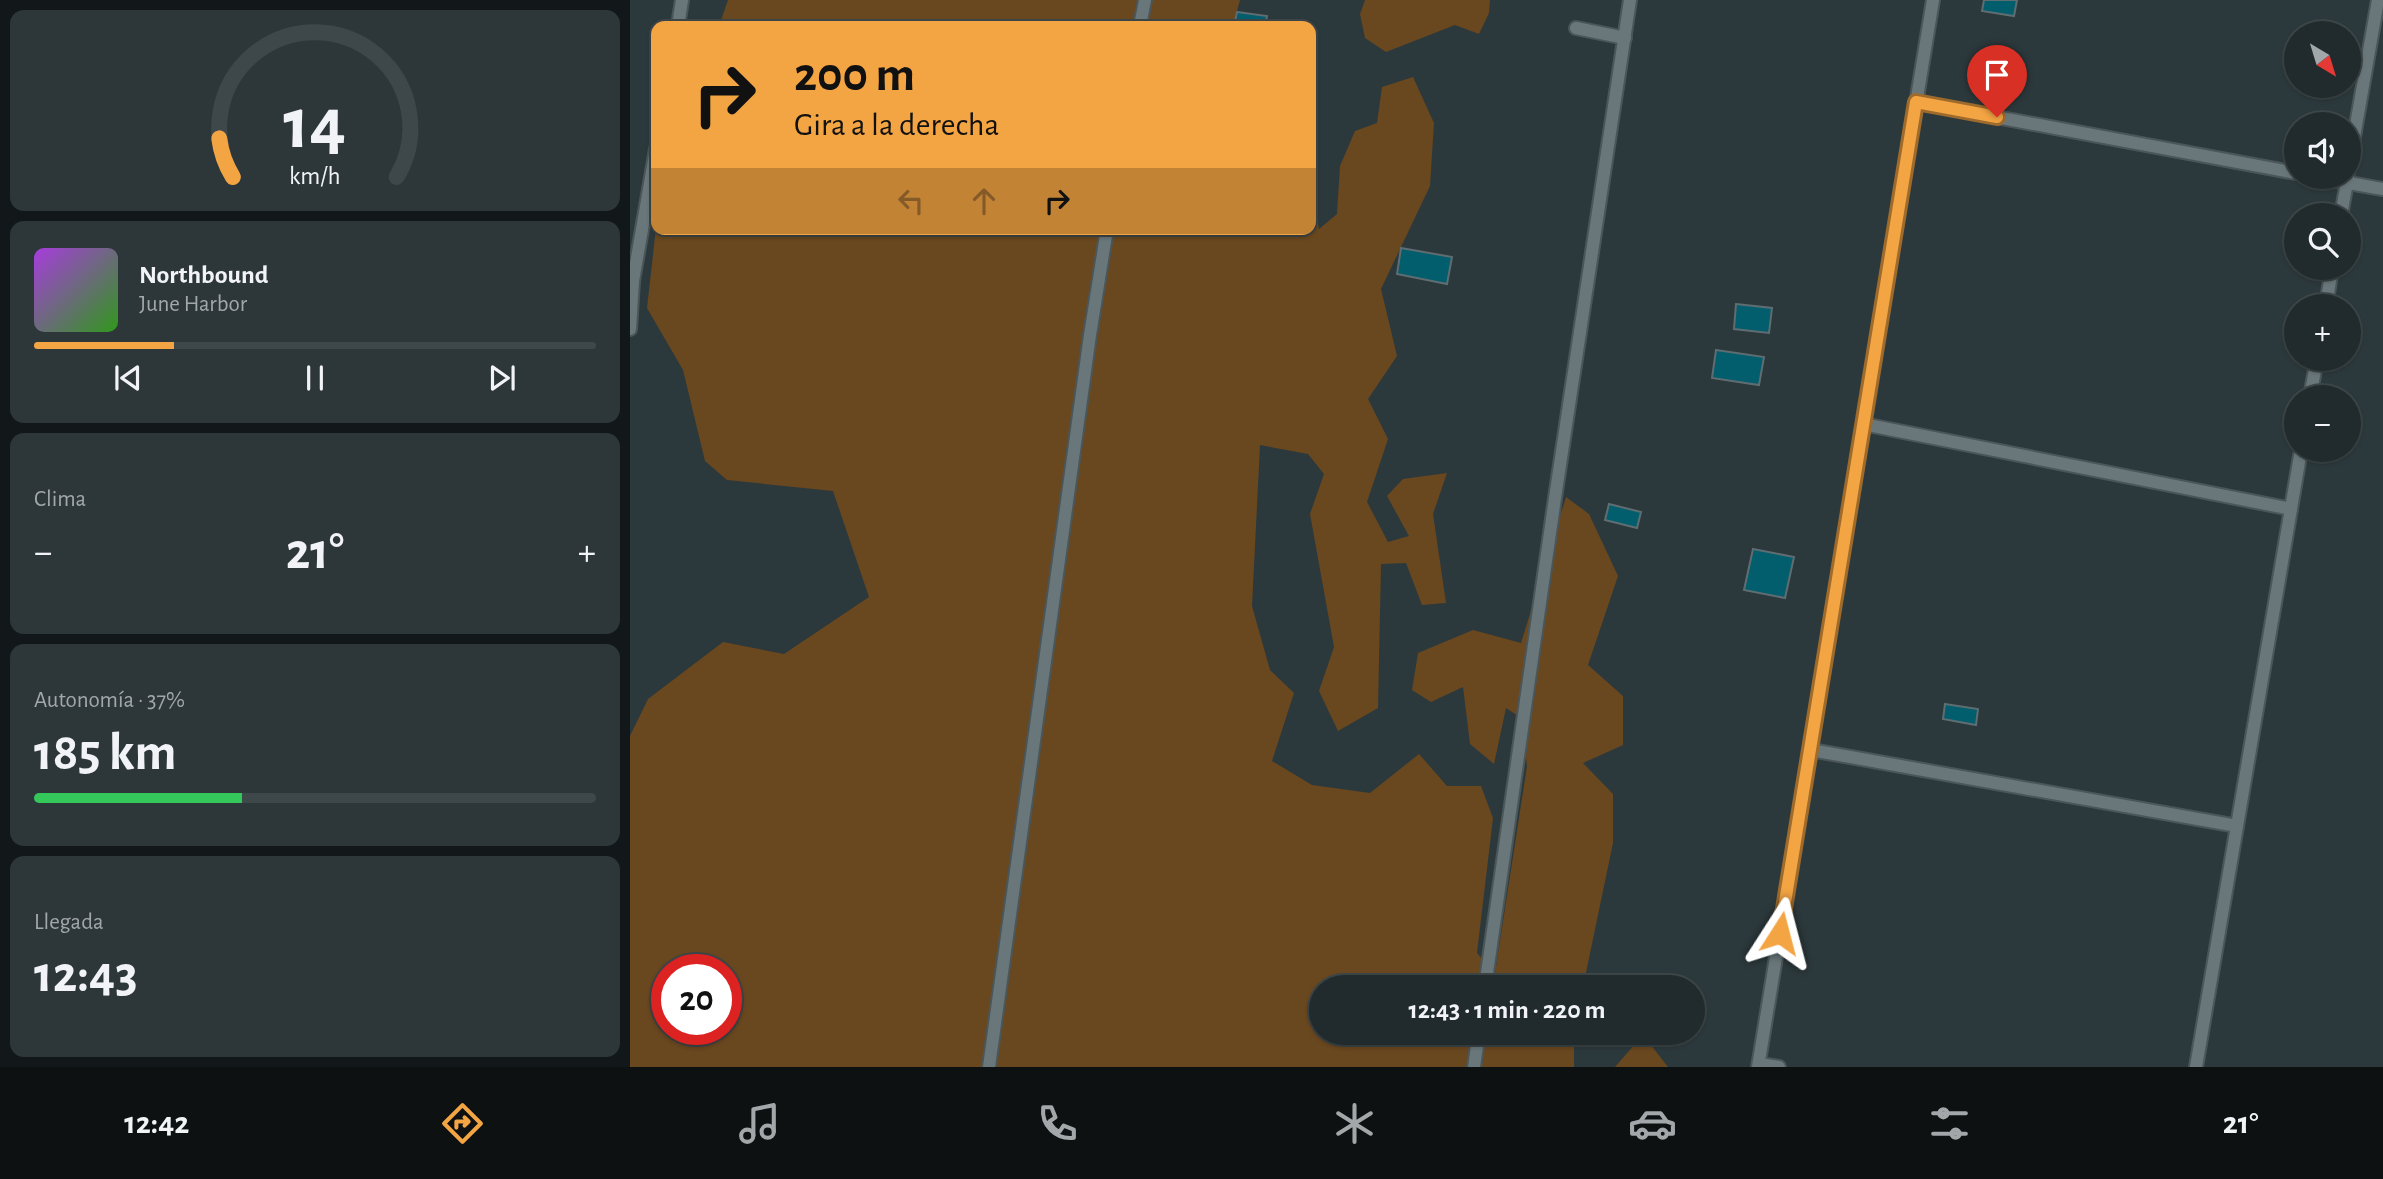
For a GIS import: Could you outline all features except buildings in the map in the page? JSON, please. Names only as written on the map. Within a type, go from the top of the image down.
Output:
[{"type":"lane","points":[[679,21],[682,0]]},
{"type":"lane","points":[[1141,21],[1145,0]]},
{"type":"lane","points":[[1487,975],[1630,0]]},
{"type":"lane","points":[[1779,1067],[1759,1065],[1933,0]]},
{"type":"lane","points":[[2359,112],[2378,0]]},
{"type":"lane","points":[[1576,28],[1625,38]]},
{"type":"lane","points":[[1916,102],[2284,171]]},
{"type":"lane","points":[[630,329],[633,281],[651,178]]},
{"type":"lane","points":[[2361,181],[2383,189]]},
{"type":"lane","points":[[989,1067],[1106,235]]},
{"type":"lane","points":[[1863,424],[2291,509]]},
{"type":"lane","points":[[2196,1067],[2299,462]]},
{"type":"lane","points":[[1811,750],[2237,826]]},
{"type":"lane","points":[[1474,1067],[1477,1045]]},
{"type":"shaded area","points":[[728,0],[1240,0],[1234,21],[721,21]]},
{"type":"shaded area","points":[[1365,0],[1490,0],[1489,13],[1479,34],[1455,25],[1386,52],[1365,38],[1360,14]]},
{"type":"shaded area","points":[[1413,77],[1434,123],[1430,186],[1381,289],[1397,356],[1368,399],[1388,439],[1367,502],[1388,542],[1409,536],[1387,496],[1403,479],[1447,473],[1433,514],[1446,603],[1422,605],[1406,563],[1381,564],[1378,708],[1338,731],[1319,691],[1334,647],[1310,514],[1324,474],[1308,454],[1260,445],[1252,606],[1270,670],[1294,693],[1272,761],[1312,785],[1370,793],[1419,754],[1447,786],[1481,786],[1493,818],[1477,953],[1495,973],[1527,766],[1521,718],[1506,708],[1494,764],[1470,744],[1463,687],[1431,702],[1412,690],[1418,653],[1473,630],[1521,643],[1566,497],[1589,514],[1618,576],[1588,665],[1623,696],[1623,745],[1583,763],[1613,794],[1613,843],[1586,975],[1309,975],[1309,1045],[1574,1045],[1574,1067],[630,1067],[630,736],[648,699],[723,642],[784,654],[869,597],[833,491],[727,480],[705,461],[683,370],[647,308],[655,235],[1316,235],[1316,213],[1319,229],[1337,214],[1340,166],[1355,131],[1377,123],[1382,87]]},
{"type":"shaded area","points":[[1634,1045],[1651,1045],[1668,1067],[1615,1067]]},
{"type":"route","points":[[1780,933],[1916,102],[1997,117]]}]
